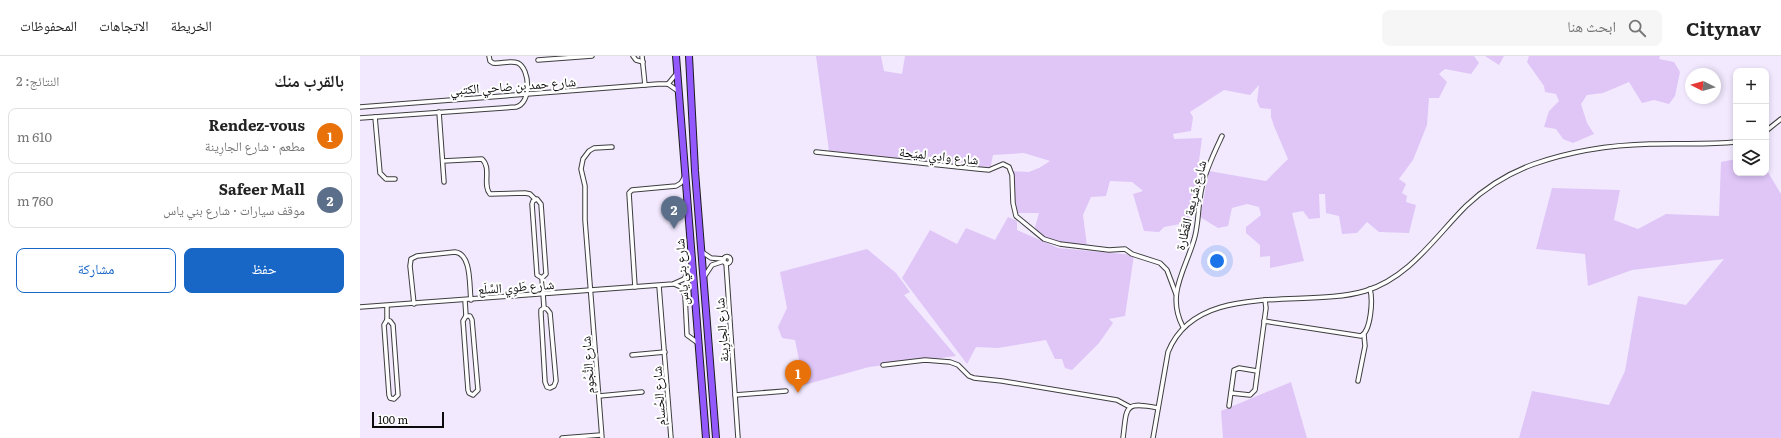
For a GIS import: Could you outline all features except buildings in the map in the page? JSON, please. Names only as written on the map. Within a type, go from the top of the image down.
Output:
[{"type":"main road","name":"شارع بني ياس","points":[[676,56],[676,73],[706,438]]},
{"type":"main road","name":"شارع بني ياس","points":[[689,56],[695,171],[716,438]]},
{"type":"main road","points":[[694,299],[698,305],[700,323],[703,325],[707,323]]},
{"type":"street","points":[[360,118],[518,106],[523,103],[527,94],[526,74],[521,65],[514,62],[493,63],[490,61],[489,56]]},
{"type":"street","points":[[538,60],[592,56]]},
{"type":"street","points":[[633,56],[636,60],[643,62]]},
{"type":"street","points":[[642,56],[644,85]]},
{"type":"street","points":[[676,73],[668,84],[678,91]]},
{"type":"street","name":"شارع حمد بن ضاحي الكتبي","points":[[360,107],[668,84]]},
{"type":"street","points":[[439,112],[444,182]]},
{"type":"street","points":[[375,117],[380,173],[386,179],[395,179]]},
{"type":"street","points":[[1769,129],[1781,119]]},
{"type":"street","name":"شارع شَرِيعة القَطَّارة","points":[[1183,327],[1176,312],[1176,294],[1182,271],[1197,228],[1200,197],[1205,176],[1222,136]]},
{"type":"street","points":[[1153,438],[1171,342],[1183,327],[1200,315],[1243,302],[1347,296],[1370,289],[1391,279],[1411,264],[1478,196],[1500,180],[1522,169],[1569,154],[1615,146],[1733,142]]},
{"type":"street","name":"شارع النُّجُوم","points":[[602,437],[592,290],[585,220],[584,186],[581,166],[584,156],[592,150],[612,147]]},
{"type":"street","name":"شارع وادِي لميَحة","points":[[816,152],[989,170],[1003,164],[1009,168],[1012,175],[1013,203],[1016,216],[1044,239],[1060,244],[1109,250],[1125,249],[1132,254],[1160,263],[1167,270],[1176,294]]},
{"type":"street","points":[[443,161],[482,159],[486,164],[488,191],[494,195],[525,193],[530,194],[535,199],[539,199],[541,204],[546,274],[542,278],[544,308],[541,310],[544,382],[546,386],[550,388],[556,383],[550,313],[544,308]]},
{"type":"street","points":[[635,287],[628,193],[632,190],[676,186],[681,183],[685,175]]},
{"type":"street","points":[[535,199],[532,204],[537,275],[542,278]]},
{"type":"street","points":[[414,304],[410,266],[411,260],[417,256],[455,252],[460,253],[466,259],[471,300]]},
{"type":"street","points":[[702,252],[711,258],[725,261]]},
{"type":"street","points":[[704,278],[712,265],[725,261]]},
{"type":"street","name":"شارع الجارِينة","points":[[725,261],[738,438]]},
{"type":"street","name":"شارع طَوِي السِّلَع","points":[[360,308],[659,286],[673,284],[684,279],[692,264]]},
{"type":"street","points":[[673,284],[681,287],[684,291],[687,335],[698,344]]},
{"type":"street","name":"شارع الحُسام","points":[[659,286],[671,438]]},
{"type":"street","points":[[1358,381],[1365,346],[1364,335],[1368,328],[1371,300],[1370,289]]},
{"type":"street","points":[[465,300],[466,316],[463,321],[468,390],[469,393],[473,395],[478,390],[472,320],[470,316],[466,316]]},
{"type":"street","points":[[1231,393],[1252,394],[1255,390],[1264,321],[1265,300]]},
{"type":"street","points":[[387,306],[387,320],[384,326],[389,395],[390,398],[394,399],[398,394],[393,325],[387,320]]},
{"type":"street","points":[[1264,321],[1356,336],[1364,335]]},
{"type":"street","name":"شارع الحُسام","points":[[632,355],[665,352]]},
{"type":"street","points":[[884,365],[925,360],[950,362],[958,365],[969,376],[974,378],[1002,381],[1117,400],[1130,407],[1140,405],[1158,408]]},
{"type":"street","points":[[1229,406],[1234,372],[1236,369],[1258,371]]},
{"type":"street","points":[[735,395],[786,391]]},
{"type":"street","points":[[599,396],[642,392]]},
{"type":"street","points":[[1122,438],[1126,412],[1130,407]]},
{"type":"street","points":[[562,438],[602,437]]},
{"type":"shaded area","points":[[816,56],[881,56],[884,71],[902,74],[905,56],[1474,56],[1479,63],[1471,74],[1445,69],[1439,74],[1447,82],[1439,98],[1429,98],[1427,125],[1413,160],[1399,179],[1406,184],[1402,193],[1407,196],[1406,202],[1416,205],[1409,233],[1379,232],[1367,222],[1357,233],[1342,234],[1339,216],[1326,213],[1325,194],[1319,194],[1320,218],[1309,219],[1303,211],[1292,213],[1304,261],[1270,268],[1270,256],[1260,257],[1260,245],[1246,233],[1246,227],[1261,215],[1259,207],[1247,204],[1232,208],[1228,226],[1218,228],[1200,217],[1209,171],[1266,181],[1288,159],[1274,126],[1271,117],[1271,109],[1260,108],[1257,101],[1259,85],[1250,95],[1224,90],[1190,112],[1193,117],[1191,131],[1173,134],[1174,139],[1202,138],[1191,222],[1164,227],[1159,232],[1144,231],[1133,194],[1143,191],[1132,182],[1110,181],[1106,196],[1091,197],[1083,215],[1087,246],[1067,248],[1037,233],[1035,227],[1039,213],[1014,213],[1011,171],[1029,172],[1050,161],[1024,153],[993,155],[990,170],[829,151]]},
{"type":"shaded area","points":[[1485,56],[1504,56],[1499,65]]},
{"type":"shaded area","points":[[1529,56],[1660,56],[1659,59],[1674,62],[1680,72],[1675,96],[1669,104],[1654,100],[1642,103],[1629,82],[1603,93],[1587,95],[1581,104],[1587,123],[1594,134],[1573,143],[1563,139],[1556,129],[1544,127],[1549,111],[1559,101],[1556,94],[1545,92],[1544,86],[1527,62]]},
{"type":"shaded area","points":[[1733,160],[1733,176],[1769,176],[1769,174],[1781,194],[1781,438],[1519,438],[1532,391],[1609,405],[1625,371],[1638,296],[1686,305],[1724,259],[1632,270],[1588,286],[1585,254],[1536,249],[1552,188],[1620,190],[1614,220],[1638,229],[1666,214],[1719,216],[1721,162]]},
{"type":"shaded area","points":[[1008,217],[1017,221],[1017,230],[1058,248],[1134,255],[1125,316],[1109,319],[1113,323],[1099,343],[1072,370],[1065,368],[1062,359],[1055,359],[1046,340],[998,348],[976,347],[967,364],[902,278],[930,230],[957,244],[966,228],[995,240]]},
{"type":"shaded area","points":[[867,249],[896,273],[910,292],[904,295],[956,356],[869,367],[804,385],[795,340],[782,338],[778,327],[787,308],[780,272]]},
{"type":"shaded area","points":[[1291,382],[1307,438],[1223,438],[1221,411]]},
{"type":"place","name":"Safeer Mall","points":[[674,229]]},
{"type":"place","name":"Rendez-vous","points":[[798,393]]}]
